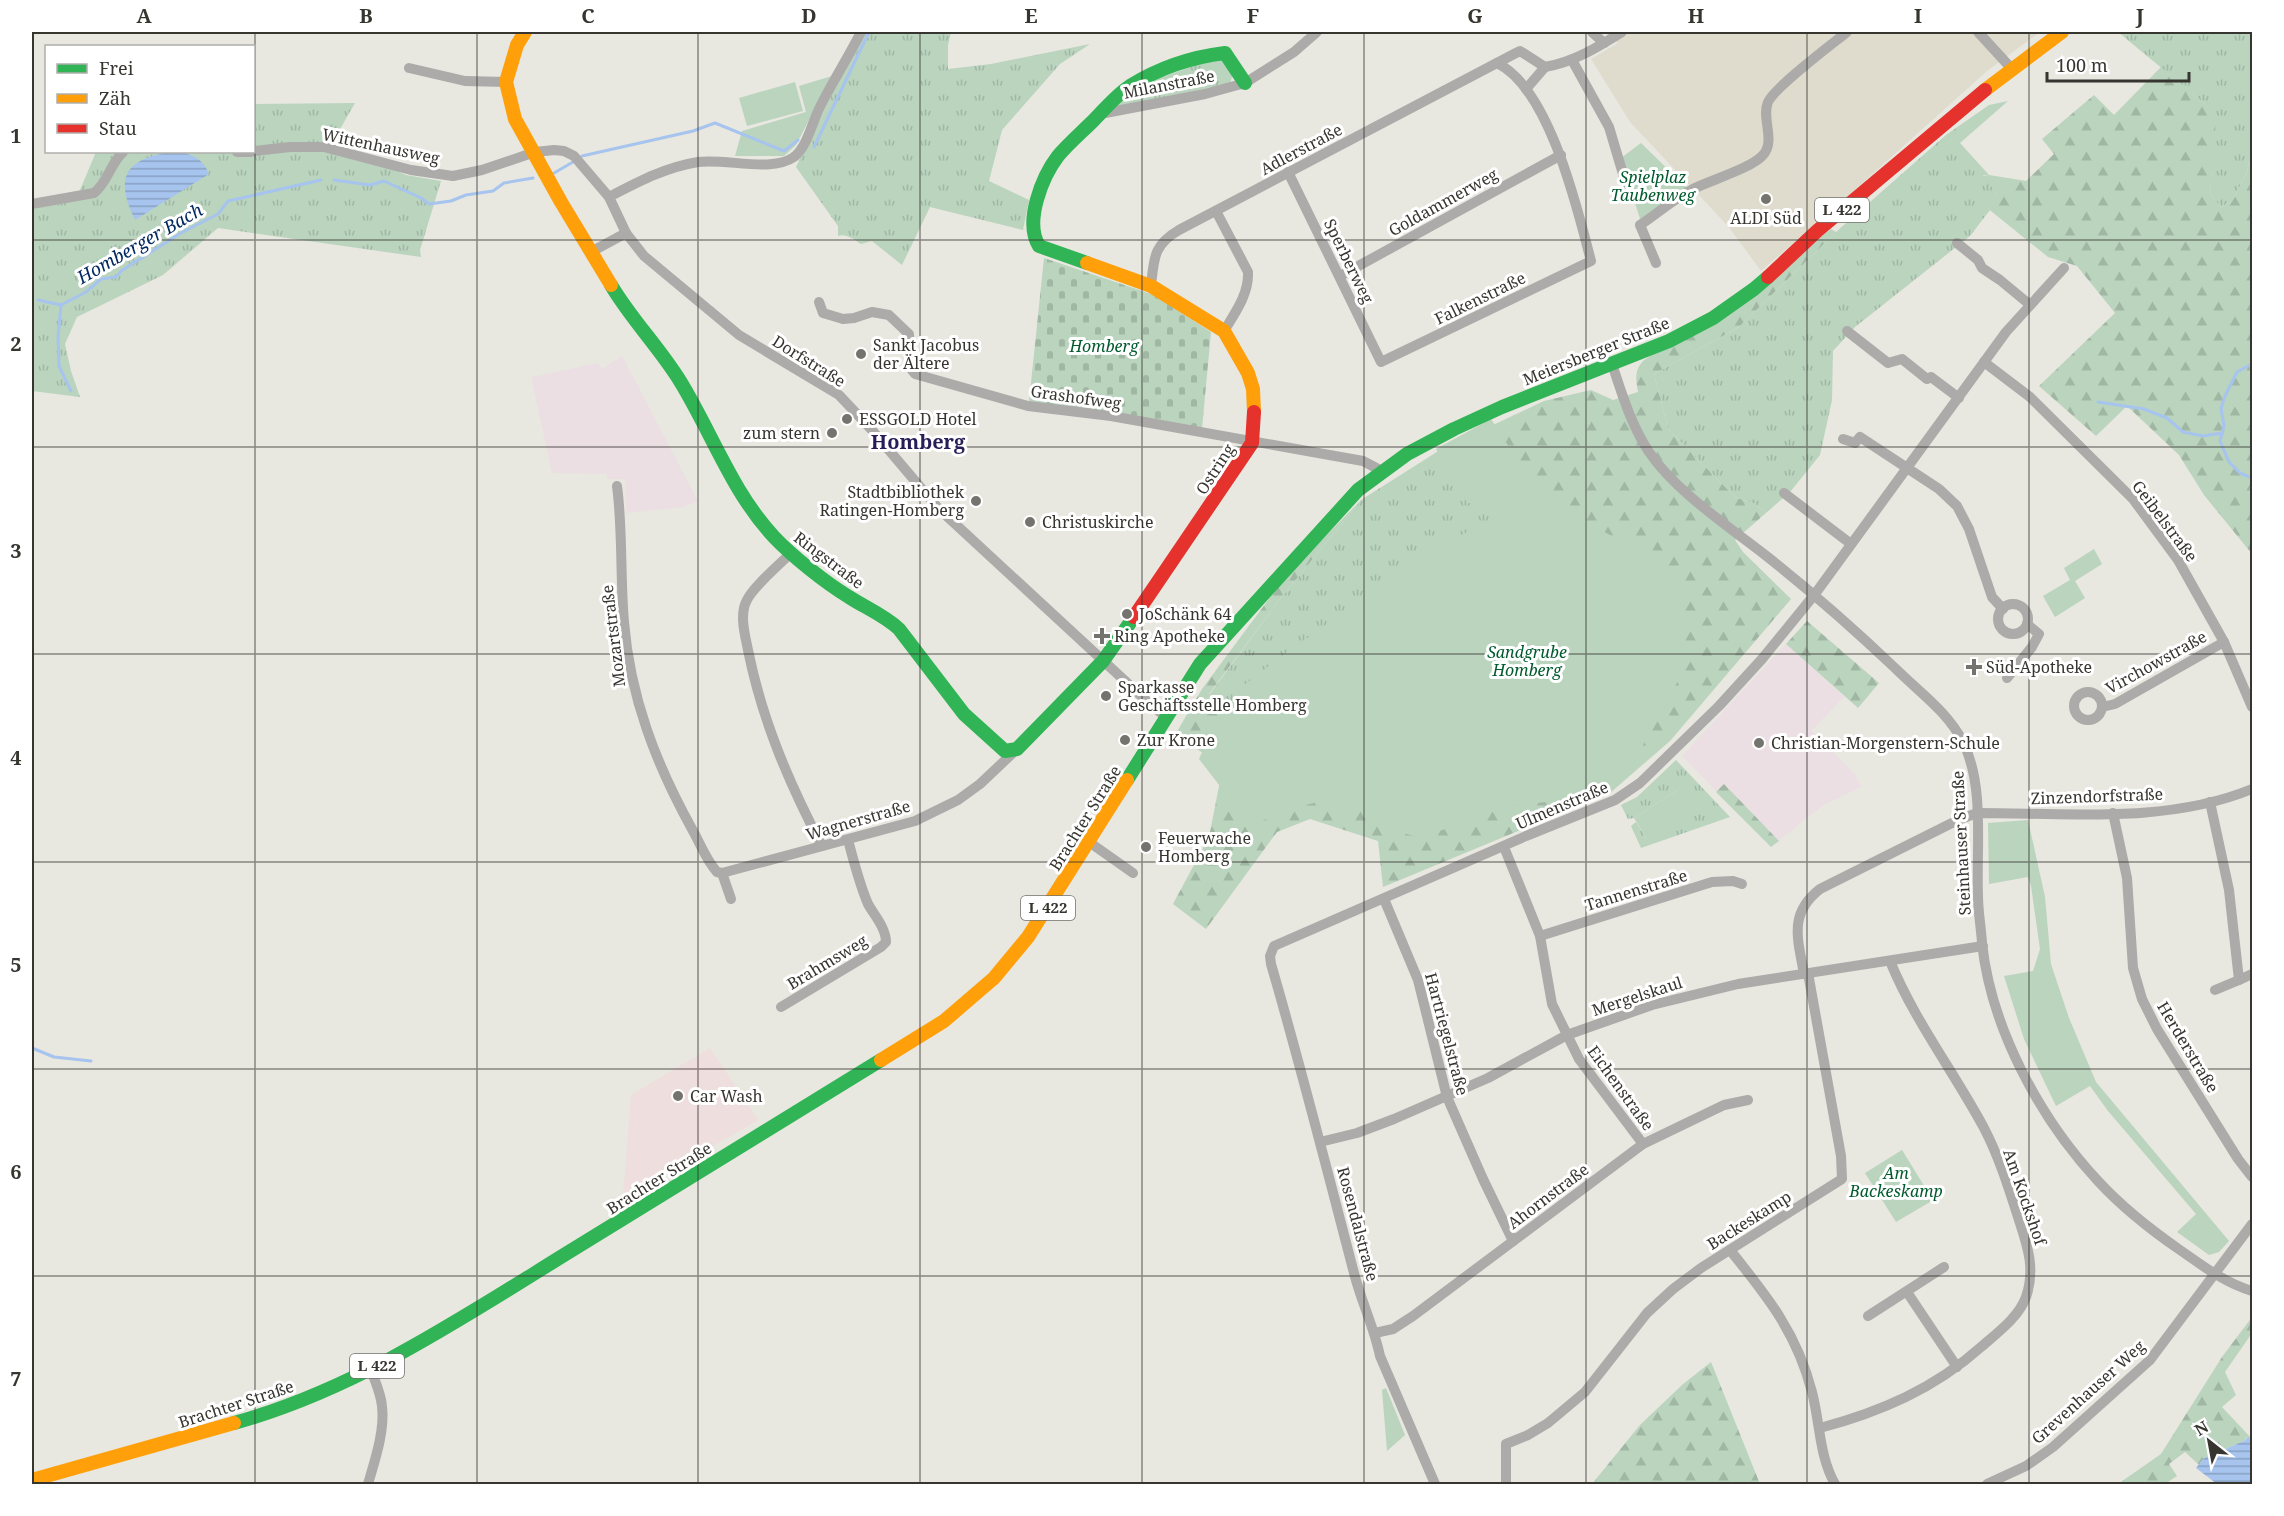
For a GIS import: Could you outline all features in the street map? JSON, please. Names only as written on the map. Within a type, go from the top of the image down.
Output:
[{"type":"main road","points":[[506,82],[517,45],[525,32]]},
{"type":"main road","name":"Meiersberger Straße","points":[[1167,718],[1210,652],[1339,509],[1382,471],[1407,454],[1479,417],[1681,335],[1728,308],[1754,289],[1880,178],[2012,68],[2062,32]]},
{"type":"main road","name":"Milanstraße","points":[[1039,246],[1033,238],[1033,214],[1044,184],[1058,158],[1084,128],[1100,114],[1108,102],[1144,79],[1179,63],[1215,53],[1225,53],[1245,83]]},
{"type":"main road","name":"Ringstraße","points":[[506,82],[515,119],[536,152],[561,202],[621,302],[680,381],[735,485],[773,536],[791,553],[847,596],[894,624],[964,714],[997,747],[1005,752],[1017,749]]},
{"type":"main road","name":"Ostring","points":[[1039,246],[1151,286],[1224,331],[1241,358],[1253,389],[1252,443],[1201,521],[1103,661]]},
{"type":"main road","points":[[1017,749],[1103,661]]},
{"type":"main road","name":"Brachter Straße","points":[[32,1480],[253,1418],[304,1400],[371,1370],[476,1310],[944,1021],[982,990],[1019,950],[1045,913],[1167,718]]},
{"type":"street","points":[[609,197],[653,175],[681,166],[714,161],[779,164],[796,156],[861,32]]},
{"type":"street","name":"Milanstraße","points":[[1100,114],[1205,94],[1245,83],[1294,52],[1317,32]]},
{"type":"street","points":[[1592,32],[1604,43]]},
{"type":"street","points":[[1526,89],[1545,67],[1572,60],[1622,32]]},
{"type":"street","points":[[1656,263],[1640,225],[1691,190],[1749,164],[1763,155],[1767,149],[1765,112],[1768,101],[1773,94],[1847,32]]},
{"type":"street","points":[[1978,32],[2012,68]]},
{"type":"street","name":"Adlerstraße","points":[[1151,286],[1154,259],[1166,238],[1520,51],[1545,67]]},
{"type":"street","points":[[1572,60],[1609,127],[1626,184]]},
{"type":"street","points":[[1497,63],[1514,73],[1526,89],[1561,155]]},
{"type":"street","points":[[409,68],[465,81],[506,82]]},
{"type":"street","name":"Wittenhausweg","points":[[255,151],[290,147],[324,147],[411,170],[453,176],[482,170],[536,152]]},
{"type":"street","name":"Dorfstraße","points":[[536,152],[564,151],[574,156],[609,197],[626,233],[644,256],[739,335],[838,395],[871,429],[938,508],[1167,718]]},
{"type":"street","points":[[32,204],[94,193],[102,187],[114,160],[122,153]]},
{"type":"street","name":"Falkenstraße","points":[[1381,362],[1591,261],[1561,155]]},
{"type":"street","name":"Goldammerweg","points":[[1340,276],[1561,155]]},
{"type":"street","name":"Sperberweg","points":[[1288,172],[1381,362]]},
{"type":"street","points":[[1216,211],[1245,265],[1248,282],[1242,300],[1224,331]]},
{"type":"street","points":[[591,252],[626,233]]},
{"type":"street","points":[[1957,243],[1977,260],[1982,268],[2030,304]]},
{"type":"street","name":"Ulmenstraße","points":[[1271,964],[1271,951],[1280,942],[1615,800],[1640,783],[1733,690],[1815,594],[2006,332],[2064,268]]},
{"type":"street","name":"Grashofweg","points":[[819,302],[823,312],[843,319],[872,312],[890,315],[909,334],[910,369],[915,374],[1028,406],[1112,416],[1252,443],[1363,461],[1382,471]]},
{"type":"street","points":[[1847,331],[1888,363],[1902,359],[1927,379],[1931,377],[1959,398]]},
{"type":"street","name":"Geibelstraße","points":[[1984,362],[2030,397],[2133,499],[2178,560],[2224,642],[2253,707]]},
{"type":"street","name":"Steinhauser Straße","points":[[1612,364],[1636,428],[1649,452],[1663,470],[1717,517],[1815,594],[1937,706],[1954,728],[1970,758],[1974,774],[1978,896],[1983,946],[1991,988],[2016,1058],[2049,1117],[2078,1158],[2110,1194],[2145,1225],[2214,1275],[2253,1291]]},
{"type":"street","points":[[1843,439],[1855,443],[1860,437],[1939,489],[1957,506],[1969,530],[1992,597],[2002,609]]},
{"type":"street","name":"Mozartstraße","points":[[617,486],[621,515],[624,623],[635,695],[647,734],[663,773],[720,872]]},
{"type":"street","points":[[1784,493],[1851,544]]},
{"type":"street","points":[[791,553],[747,600],[744,615],[745,633],[761,704],[776,749],[797,798],[822,846]]},
{"type":"street","points":[[2011,604],[2021,606],[2027,613],[2027,624],[2017,633],[2007,632],[2000,626],[1998,620],[2002,609],[2011,604]]},
{"type":"street","points":[[2007,678],[2032,647],[2039,634],[2027,624]]},
{"type":"street","name":"Virchowstraße","points":[[2102,707],[2124,699],[2224,642]]},
{"type":"street","name":"Wagnerstraße","points":[[720,872],[915,821],[958,800],[994,772],[1017,749]]},
{"type":"street","name":"Zinzendorfstraße","points":[[1977,813],[2113,813],[2163,810],[2210,802],[2253,789]]},
{"type":"street","points":[[2210,802],[2229,890],[2239,980]]},
{"type":"street","points":[[1806,974],[1797,924],[1800,911],[1811,896],[1820,889],[1977,813]]},
{"type":"street","name":"Herderstraße","points":[[2113,813],[2127,878],[2133,968],[2142,999],[2157,1029],[2238,1159],[2253,1177]]},
{"type":"street","name":"Brahmsweg","points":[[782,1007],[881,948],[886,942],[886,935],[859,880],[848,840]]},
{"type":"street","points":[[1089,842],[1134,873]]},
{"type":"street","name":"Eichenstraße","points":[[1504,847],[1540,936],[1552,1004],[1579,1059],[1643,1144]]},
{"type":"street","points":[[720,872],[731,899]]},
{"type":"street","name":"Tannenstraße","points":[[1540,936],[1712,882],[1733,881],[1742,884]]},
{"type":"street","name":"Hartriegelstraße","points":[[1384,899],[1418,980],[1447,1096],[1513,1241]]},
{"type":"street","name":"Mergelskaul","points":[[1320,1142],[1366,1129],[1447,1096],[1499,1073],[1567,1035],[1652,1005],[1738,984],[1983,946]]},
{"type":"street","name":"Am Kockshof","points":[[1820,1428],[1891,1406],[1924,1389],[1957,1367],[1999,1332],[2019,1310],[2032,1270],[2030,1253],[2010,1187],[1984,1128],[1941,1057],[1890,961]]},
{"type":"street","name":"Rosendalstraße","points":[[1271,964],[1355,1277],[1375,1333],[1380,1356],[1435,1485]]},
{"type":"street","name":"Backeskamp","points":[[1506,1485],[1506,1444],[1548,1423],[1585,1392],[1647,1313],[1673,1289],[1842,1179],[1841,1156],[1806,974]]},
{"type":"street","points":[[2215,990],[2253,974]]},
{"type":"street","name":"Ahornstraße","points":[[1375,1333],[1393,1329],[1643,1144],[1724,1105],[1748,1100]]},
{"type":"street","points":[[2214,1275],[2253,1224]]},
{"type":"street","points":[[1730,1250],[1759,1285],[1790,1332],[1811,1389],[1820,1428],[1822,1454],[1834,1485]]},
{"type":"street","points":[[1868,1316],[1944,1267]]},
{"type":"street","name":"Grevenhauser Weg","points":[[1987,1485],[2026,1466],[2092,1414],[2150,1360],[2214,1275]]},
{"type":"street","points":[[1907,1292],[1957,1367]]},
{"type":"street","points":[[368,1485],[378,1446],[382,1414],[381,1400],[371,1370]]},
{"type":"shaded area","points":[[1603,32],[2040,32],[1987,71],[1761,271],[1728,226],[1630,122],[1591,59],[1618,43]]},
{"type":"shaded area","points":[[622,356],[698,501],[683,507],[626,513],[625,479],[607,479],[607,474],[552,473],[531,377],[598,363],[602,369]]},
{"type":"shaded area","name":"Christian-Morgenstern-Schule","points":[[1786,644],[1844,697],[1811,731],[1854,773],[1861,787],[1822,806],[1771,847],[1682,756]]},
{"type":"shaded area","points":[[710,1048],[758,1120],[623,1198],[631,1095]]},
{"type":"green space","points":[[863,32],[951,32],[948,45],[948,69],[991,64],[1090,44],[1060,64],[1002,130],[989,181],[1029,200],[1023,230],[930,207],[902,265],[872,241],[861,244],[847,236],[838,236],[838,226],[796,167]]},
{"type":"green space","points":[[2118,32],[2252,32],[2252,148],[2247,172],[2233,200],[2221,207],[2210,194],[2215,120],[2204,103]]},
{"type":"green space","points":[[1221,56],[1233,73],[1230,84],[1110,108],[1146,83]]},
{"type":"green space","points":[[2161,67],[2204,103],[2216,120],[2210,194],[2221,207],[2233,200],[2247,172],[2252,148],[2252,554],[2204,495],[2179,455],[2127,406],[2096,436],[2039,386],[2115,313],[2077,266],[2048,257],[1986,207],[1997,193],[1982,176],[2026,181],[2054,154],[2042,139],[2094,95],[2114,115]]},
{"type":"green space","points":[[832,76],[796,145],[784,156],[735,156],[742,131],[806,112],[799,86]]},
{"type":"green space","points":[[795,82],[803,111],[747,126],[739,98]]},
{"type":"green space","points":[[2008,101],[1960,143],[1989,175],[1983,175],[1997,193],[1987,207],[1990,210],[1970,236],[1855,327],[1833,351],[1832,400],[1820,455],[1790,492],[1766,513],[1755,504],[1735,497],[1668,429],[1654,374],[1739,327],[1836,232],[1946,135],[1989,105]]},
{"type":"green space","points":[[355,103],[332,143],[333,153],[379,163],[406,175],[441,181],[420,250],[421,257],[218,228],[163,275],[77,317],[65,344],[80,397],[32,391],[32,209],[86,199],[80,190],[96,153],[255,153],[255,104]]},
{"type":"green space","name":"Spielplaz Taubenweg","points":[[1641,143],[1688,189],[1641,222],[1621,158]]},
{"type":"green space","name":"Sandgrube Homberg","points":[[1831,229],[1836,232],[1739,327],[1654,374],[1668,429],[1735,497],[1755,504],[1766,513],[1735,540],[1743,552],[1791,599],[1670,741],[1610,793],[1383,887],[1378,841],[1310,819],[1277,832],[1206,929],[1173,904],[1209,837],[1223,766],[1175,735],[1202,689],[1283,580],[1361,500],[1280,599],[1209,694],[1240,722],[1533,522],[1498,512],[1440,450],[1544,401],[1591,390],[1613,400],[1638,392],[1637,372],[1643,361]]},
{"type":"green space","name":"Homberg","points":[[1044,258],[1154,295],[1211,332],[1202,428],[1029,402]]},
{"type":"green space","name":"Sandgrube Homberg","points":[[1491,419],[1515,456],[1592,526],[1659,559],[1672,572],[1681,592],[1686,617],[1685,665],[1636,758],[1622,777],[1603,789],[1580,798],[1510,806],[1431,834],[1414,836],[1399,832],[1367,813],[1322,801],[1286,810],[1251,826],[1199,759],[1212,730],[1239,689],[1291,649],[1447,542],[1510,511],[1503,505],[1467,503],[1436,449]]},
{"type":"green space","points":[[1440,450],[1533,522],[1240,722],[1209,695],[1280,599],[1361,500]]},
{"type":"green space","points":[[2094,549],[2102,564],[2075,581],[2085,598],[2055,617],[2043,596],[2070,580],[2064,568]]},
{"type":"green space","points":[[1807,621],[1879,683],[1858,708],[1786,644]]},
{"type":"green space","points":[[1676,760],[1730,817],[1641,848],[1631,826],[1636,822],[1647,839],[1681,788],[1634,818],[1628,819],[1621,805],[1637,797]]},
{"type":"green space","points":[[1724,784],[1779,841],[1771,847],[1716,792]]},
{"type":"green space","points":[[1681,788],[1695,808],[1647,839],[1634,818]]},
{"type":"green space","points":[[2028,820],[2045,897],[2051,964],[2069,1018],[2096,1082],[2229,1241],[2219,1252],[2209,1255],[2177,1232],[2196,1214],[2108,1111],[2090,1086],[2056,1106],[2024,1039],[2004,976],[2033,971],[2040,949],[2031,886],[2028,877],[1989,884],[1988,823]]},
{"type":"green space","name":"Am Backeskamp","points":[[1902,1150],[1931,1197],[1930,1202],[1896,1222],[1865,1173]]},
{"type":"green space","points":[[2252,1317],[2252,1333],[2225,1372],[2236,1395],[2222,1407],[2252,1441],[2247,1437],[2244,1441],[2204,1458],[2199,1465],[2185,1452],[2169,1464],[2177,1476],[2165,1484],[2118,1484],[2161,1454],[2222,1357]]},
{"type":"green space","points":[[1711,1362],[1760,1484],[1592,1484],[1640,1425],[1682,1385]]},
{"type":"green space","points":[[1386,1388],[1405,1435],[1387,1451],[1382,1390]]},
{"type":"water","points":[[184,153],[203,163],[209,174],[135,220],[125,192],[125,181],[134,165],[155,155]]},
{"type":"water","points":[[2248,1437],[2252,1441],[2252,1484],[2217,1484],[2196,1468],[2204,1458],[2244,1441]]},
{"type":"waterway","name":"Homberger Bach","points":[[814,147],[869,32]]},
{"type":"waterway","name":"Homberger Bach","points":[[582,156],[693,131],[715,123],[784,151],[798,140]]},
{"type":"waterway","name":"Homberger Bach","points":[[554,173],[573,162]]},
{"type":"waterway","name":"Homberger Bach","points":[[334,180],[370,185],[384,181],[429,204],[493,191],[504,183],[533,178]]},
{"type":"waterway","name":"Homberger Bach","points":[[38,300],[61,305],[86,292],[101,279],[116,277],[121,271],[181,233],[218,214],[228,201],[321,180]]},
{"type":"waterway","points":[[61,305],[58,337],[59,366],[71,391]]},
{"type":"waterway","points":[[2252,364],[2237,372],[2225,396],[2221,408],[2224,426],[2220,441],[2229,462],[2240,473],[2252,478]]},
{"type":"waterway","points":[[2098,402],[2144,409],[2167,418],[2183,432],[2203,436],[2222,433]]},
{"type":"waterway","points":[[32,1048],[54,1057],[91,1061]]},
{"type":"traffic: fast","points":[[1087,263],[1039,246],[1035,236],[1033,225],[1037,200],[1046,176],[1058,156],[1120,94],[1130,86],[1164,69],[1188,60],[1225,53],[1245,83]]},
{"type":"traffic: fast","points":[[1127,780],[1200,664],[1358,490],[1407,454],[1454,429],[1502,407],[1669,341],[1713,318],[1768,277]]},
{"type":"traffic: fast","points":[[611,285],[680,381],[734,482],[759,520],[790,553],[820,577],[899,629],[964,714],[1005,751],[1017,749],[1103,661],[1134,617]]},
{"type":"traffic: fast","points":[[234,1423],[321,1392],[405,1351],[881,1060]]},
{"type":"traffic: slow","points":[[525,32],[517,45],[506,82],[515,119],[611,285]]},
{"type":"traffic: slow","points":[[1985,90],[2062,32]]},
{"type":"traffic: slow","points":[[1087,263],[1151,286],[1224,331],[1248,373],[1253,389],[1254,412]]},
{"type":"traffic: slow","points":[[881,1060],[944,1021],[994,978],[1028,937],[1127,780]]},
{"type":"traffic: slow","points":[[32,1480],[234,1423]]},
{"type":"traffic: jam","points":[[1768,277],[1817,231],[1985,90]]},
{"type":"traffic: jam","points":[[1134,617],[1252,443],[1254,412]]},
{"type":"place","name":"ALDI Süd","points":[[1766,199]]},
{"type":"place","name":"Sankt Jacobus der Ältere","points":[[861,354]]},
{"type":"place","name":"ESSGOLD Hotel","points":[[847,419]]},
{"type":"place","name":"zum stern","points":[[832,433]]},
{"type":"place","name":"Stadtbibliothek Ratingen-Homberg","points":[[976,501]]},
{"type":"place","name":"Christuskirche","points":[[1030,522]]},
{"type":"place","name":"JoSchänk 64","points":[[1127,614]]},
{"type":"place","name":"Ring Apotheke","points":[[1102,636]]},
{"type":"place","name":"Süd-Apotheke","points":[[1974,667]]},
{"type":"place","name":"Sparkasse Geschäftsstelle Homberg","points":[[1106,696]]},
{"type":"place","name":"Zur Krone","points":[[1125,740]]},
{"type":"place","name":"Christian-Morgenstern-Schule","points":[[1759,743]]},
{"type":"place","name":"Feuerwache Homberg","points":[[1146,847]]},
{"type":"place","name":"Car Wash","points":[[678,1096]]},
{"type":"district","name":"Homberg","points":[[918,442]]}]
